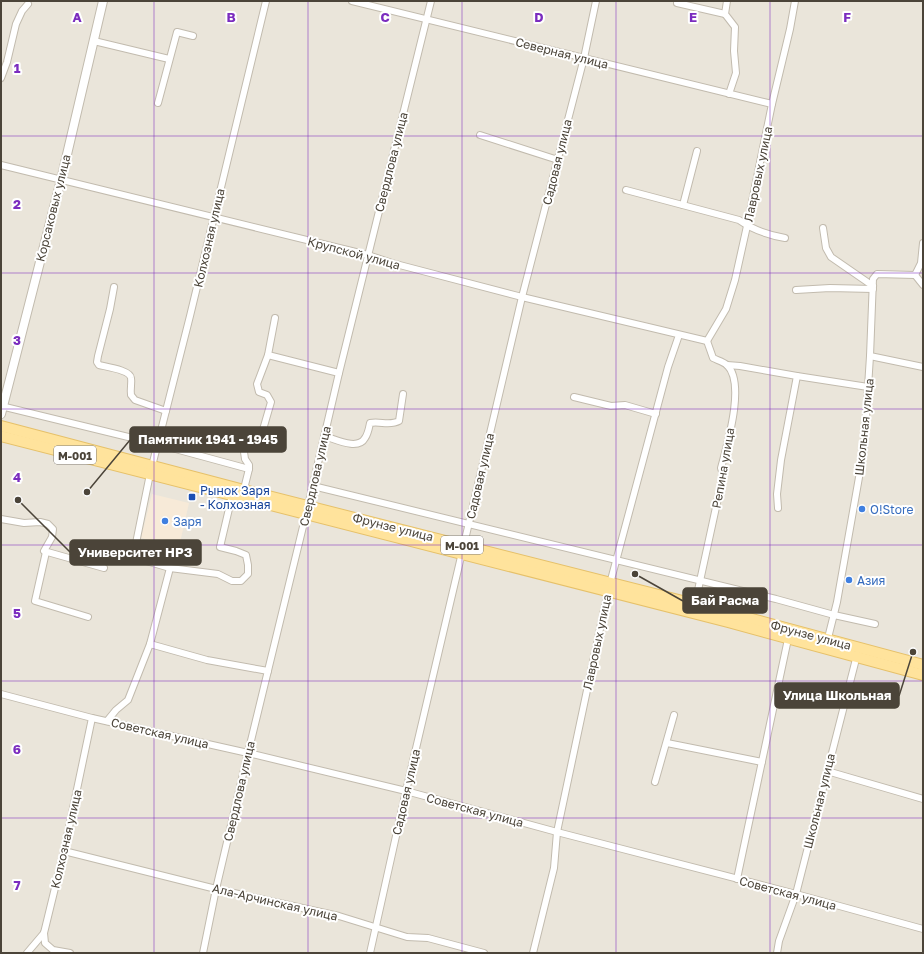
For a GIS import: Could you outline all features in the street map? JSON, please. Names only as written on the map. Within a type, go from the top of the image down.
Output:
[{"type":"main road","name":"Фрунзе улица","points":[[1,426],[243,494],[609,587],[788,639],[827,644]]},
{"type":"main road","name":"Фрунзе улица","points":[[1,436],[151,469],[232,496],[243,494]]},
{"type":"main road","name":"Фрунзе улица","points":[[609,587],[695,604],[858,653],[923,675]]},
{"type":"main road","name":"Фрунзе улица","points":[[858,653],[923,666]]},
{"type":"street","name":"Корсаковых улица","points":[[2,409],[61,180],[103,1]]},
{"type":"street","name":"Колхозная улица","points":[[170,568],[136,558],[134,553],[151,469],[266,1]]},
{"type":"street","name":"Северная улица","points":[[352,1],[772,104]]},
{"type":"street","name":"Свердлова улица","points":[[203,953],[216,889],[339,373],[431,1]]},
{"type":"street","name":"Садовая улица","points":[[370,953],[406,791],[522,297],[584,58],[596,1]]},
{"type":"street","points":[[724,14],[727,1]]},
{"type":"street","name":"Лавровых улица","points":[[707,341],[726,309],[735,280],[795,1]]},
{"type":"street","points":[[677,2],[724,14],[735,27],[734,51],[736,73],[729,94]]},
{"type":"street","points":[[1,78],[7,62],[16,24],[22,10],[28,4]]},
{"type":"street","points":[[158,103],[177,32],[193,36]]},
{"type":"street","points":[[94,41],[169,59]]},
{"type":"street","points":[[480,135],[558,160]]},
{"type":"street","points":[[683,205],[697,151]]},
{"type":"street","name":"Крупской улица","points":[[1,165],[368,255],[392,263],[522,297],[707,341]]},
{"type":"street","points":[[626,190],[739,220],[747,226],[764,233],[785,238]]},
{"type":"street","points":[[823,228],[826,248],[831,258],[873,288]]},
{"type":"street","points":[[915,275],[921,263],[923,243]]},
{"type":"street","points":[[873,288],[873,279],[877,274],[915,275],[923,285]]},
{"type":"street","points":[[114,287],[97,362],[99,365],[125,372],[130,375],[130,395],[135,400],[166,411]]},
{"type":"street","points":[[796,290],[873,288]]},
{"type":"street","name":"Школьная улица","points":[[827,644],[834,615],[864,449],[873,288]]},
{"type":"street","points":[[243,494],[249,469],[244,452],[247,440],[262,433],[271,402],[267,395],[259,392],[257,384],[268,355],[275,318]]},
{"type":"street","name":"Лавровых улица","points":[[533,953],[554,868],[557,832],[609,587],[668,367],[679,335]]},
{"type":"street","name":"Репина улица","points":[[695,604],[723,475],[721,468],[735,407],[736,384],[727,365],[713,358],[707,341]]},
{"type":"street","points":[[268,355],[339,373]]},
{"type":"street","points":[[870,356],[923,367]]},
{"type":"street","points":[[727,365],[868,387]]},
{"type":"street","points":[[778,508],[777,494],[797,376]]},
{"type":"street","points":[[324,436],[351,444],[360,444],[365,438],[370,423],[378,422],[393,424],[399,422],[403,394]]},
{"type":"street","points":[[574,397],[611,406],[625,405],[656,414]]},
{"type":"street","points":[[2,409],[157,444],[249,469]]},
{"type":"street","points":[[313,486],[875,624]]},
{"type":"street","points":[[107,721],[116,710],[128,700],[150,644],[170,568],[218,574],[232,581],[241,581],[248,574],[246,555],[220,547],[232,496]]},
{"type":"street","points":[[1,519],[24,523],[40,522],[48,524],[52,529],[52,537],[44,551],[46,552],[35,601],[88,617]]},
{"type":"street","points":[[46,552],[104,568]]},
{"type":"street","points":[[737,879],[788,639]]},
{"type":"street","points":[[150,644],[207,660],[268,671]]},
{"type":"street","name":"Школьная улица","points":[[777,953],[779,941],[796,894],[858,653]]},
{"type":"street","name":"Советская улица","points":[[1,694],[92,718],[248,753],[406,791],[923,929]]},
{"type":"street","points":[[655,782],[674,715]]},
{"type":"street","name":"Колхозная улица","points":[[27,953],[44,933],[64,851],[92,718]]},
{"type":"street","points":[[667,743],[762,762]]},
{"type":"street","points":[[827,770],[923,799]]},
{"type":"street","name":"Ала-Арчинская улица","points":[[64,851],[216,889],[339,916],[407,937],[428,938],[484,953]]},
{"type":"street","points":[[44,933],[45,943],[53,950],[70,953]]},
{"type":"shaded area","points":[[1,1],[923,1],[923,953],[1,953]]},
{"type":"shaded area","name":"Заря","points":[[152,494],[189,503],[179,547],[141,538]]},
{"type":"place","name":"Памятник 1941 - 1945","points":[[87,492]]},
{"type":"place","name":"Рынок Заря - Колхозная","points":[[192,497]]},
{"type":"place","name":"Университет НРЗ","points":[[18,500]]},
{"type":"place","name":"O!Store","points":[[862,509]]},
{"type":"place","name":"Заря","points":[[165,521]]},
{"type":"place","name":"Бай Расма","points":[[635,574]]},
{"type":"place","name":"Азия","points":[[849,580]]},
{"type":"place","name":"Улица Школьная","points":[[913,652]]}]
